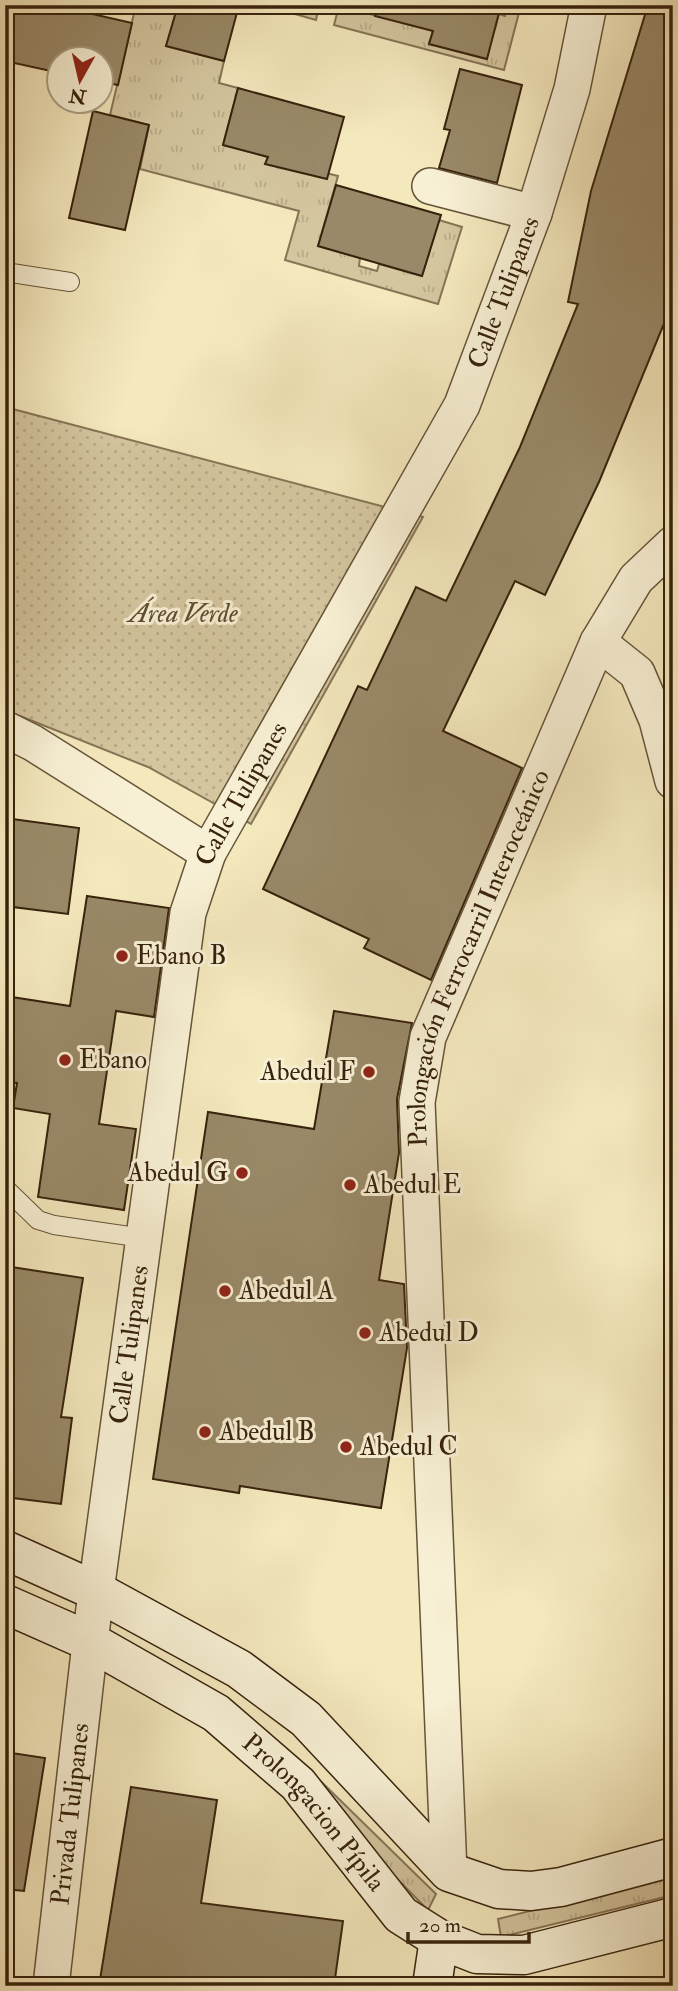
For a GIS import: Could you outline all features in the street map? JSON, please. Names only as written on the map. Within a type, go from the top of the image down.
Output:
[{"type":"main road","name":"Prolongacion Pípila","points":[[5,1550],[96,1591],[239,1669],[306,1718],[449,1872],[499,1889],[531,1891],[561,1887],[673,1857]]},
{"type":"main road","name":"Prolongacion Pípila","points":[[5,1604],[91,1642],[216,1713],[298,1784],[401,1915],[439,1940],[477,1954],[524,1955],[673,1917]]},
{"type":"main road","points":[[432,1986],[439,1940]]},
{"type":"street","name":"Calle Tulipanes","points":[[91,1642],[188,913],[208,853],[462,405],[534,213],[572,89],[589,5]]},
{"type":"street","points":[[430,186],[534,213]]},
{"type":"street","name":"Prolongación Ferrocarril Interoceánico","points":[[449,1872],[417,1102],[428,1037],[598,642],[636,579],[673,544]]},
{"type":"street","points":[[598,642],[637,674],[657,719],[673,782]]},
{"type":"street","points":[[5,729],[33,743],[208,853]]},
{"type":"street","name":"Privada Tulipanes","points":[[51,1986],[91,1642]]},
{"type":"lane","points":[[5,272],[70,282]]},
{"type":"lane","points":[[5,1188],[38,1220],[54,1225],[143,1238]]},
{"type":"green space","points":[[136,5],[178,5],[166,46],[224,61],[219,83],[238,88],[223,145],[268,157],[266,163],[286,163],[338,176],[318,246],[360,258],[359,266],[377,271],[379,264],[422,276],[439,220],[462,227],[438,304],[285,260],[299,211],[140,169],[149,125],[114,116],[116,90]]},
{"type":"green space","points":[[263,5],[319,5],[316,20]]},
{"type":"green space","points":[[440,5],[429,44],[486,59],[499,14],[505,16],[508,5],[521,5],[504,70],[334,25],[339,6],[381,17]]},
{"type":"green space","name":"Área Verde","points":[[5,407],[423,517],[251,824],[148,767],[5,710]]},
{"type":"green space","points":[[296,1757],[436,1894],[428,1910],[286,1767]]},
{"type":"green space","points":[[673,1875],[673,1895],[501,1937],[498,1919]]},
{"type":"building","points":[[5,5],[90,5],[88,13],[132,23],[118,85],[116,46],[46,46],[46,70],[5,61]]},
{"type":"building","points":[[178,5],[239,5],[224,61],[166,46]]},
{"type":"building","points":[[376,5],[501,5],[487,59],[429,44],[433,31],[375,16]]},
{"type":"building","points":[[648,5],[673,5],[673,323],[665,321],[599,482],[545,595],[515,581],[443,731],[522,768],[431,980],[364,948],[369,939],[263,889],[358,686],[367,690],[416,587],[446,601],[520,447],[578,304],[568,302],[591,191]]},
{"type":"building","points":[[460,69],[522,85],[497,183],[439,168],[450,130],[444,129]]},
{"type":"building","points":[[238,88],[344,117],[327,179],[265,164],[268,157],[223,145]]},
{"type":"building","points":[[92,116],[113,116],[149,125],[125,230],[69,218]]},
{"type":"building","points":[[336,185],[441,215],[422,276],[318,246]]},
{"type":"building","points":[[5,818],[79,828],[68,914],[5,906]]},
{"type":"building","points":[[87,896],[169,908],[154,1017],[116,1011],[99,1124],[136,1129],[124,1210],[38,1197],[50,1114],[13,1108],[17,1083],[5,1082],[5,996],[70,1006]]},
{"type":"building","points":[[334,1011],[412,1023],[397,1099],[399,1153],[379,1280],[404,1284],[407,1348],[381,1508],[240,1486],[239,1493],[153,1479],[208,1112],[314,1129]]},
{"type":"building","points":[[5,1266],[83,1278],[61,1417],[72,1418],[61,1504],[5,1497]]},
{"type":"building","points":[[5,1752],[45,1758],[24,1891],[5,1889]]},
{"type":"building","points":[[131,1787],[217,1800],[201,1903],[343,1921],[334,1986],[99,1986]]},
{"type":"place","name":"Ebano B","points":[[122,956]]},
{"type":"place","name":"Ebano","points":[[65,1060]]},
{"type":"place","name":"Abedul F","points":[[369,1072]]},
{"type":"place","name":"Abedul G","points":[[242,1173]]},
{"type":"place","name":"Abedul E","points":[[350,1185]]},
{"type":"place","name":"Abedul A","points":[[225,1291]]},
{"type":"place","name":"Abedul D","points":[[365,1333]]},
{"type":"place","name":"Abedul B","points":[[205,1432]]},
{"type":"place","name":"Abedul C","points":[[346,1447]]}]
